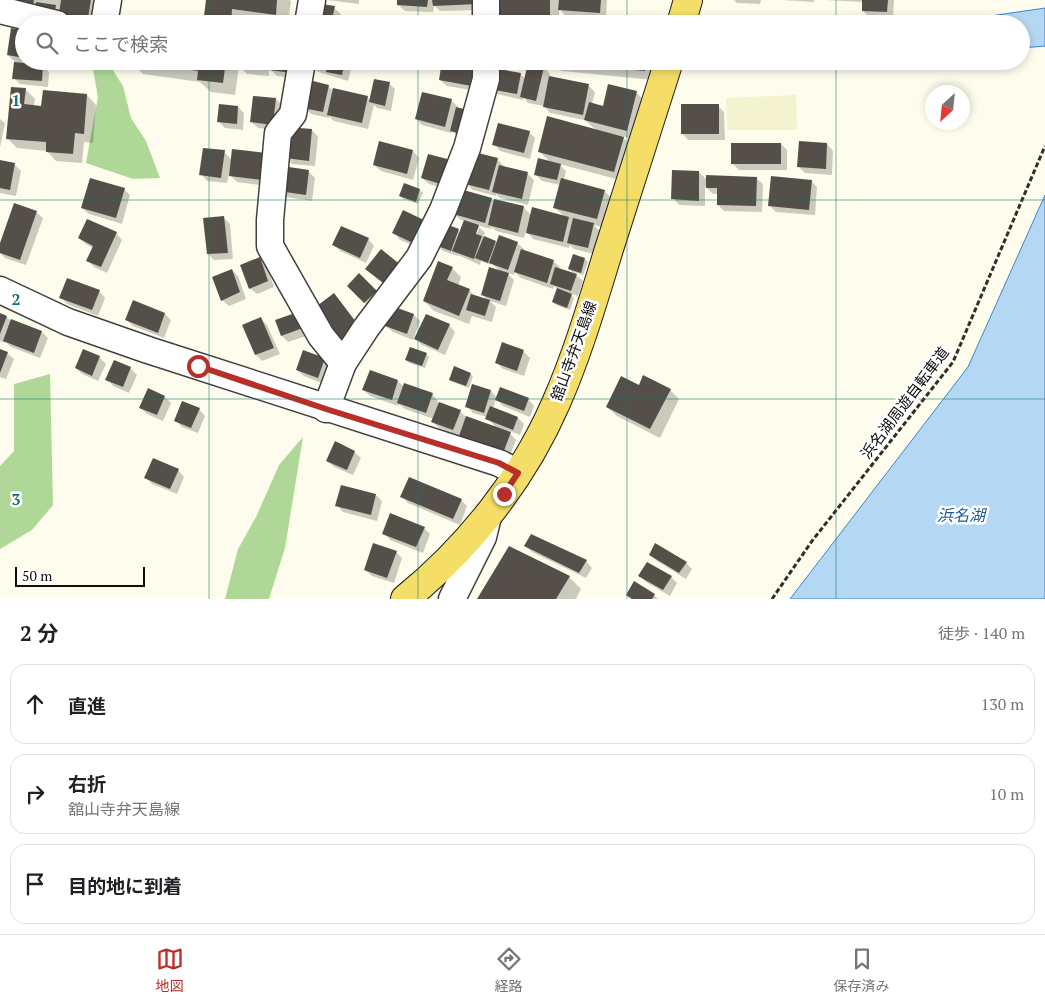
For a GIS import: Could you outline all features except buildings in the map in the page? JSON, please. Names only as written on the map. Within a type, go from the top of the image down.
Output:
[{"type":"main road","points":[[684,15],[688,0]]},
{"type":"main road","name":"舘山寺弁天島線","points":[[405,599],[454,554],[488,515],[532,451],[555,405],[576,354],[666,70]]},
{"type":"street","points":[[106,15],[108,0]]},
{"type":"street","points":[[310,15],[312,0]]},
{"type":"street","points":[[486,0],[486,15]]},
{"type":"street","points":[[0,10],[20,15]]},
{"type":"street","points":[[300,70],[293,114],[278,133],[270,220],[270,246],[321,336],[343,363]]},
{"type":"street","points":[[326,409],[343,363],[366,328],[419,258],[443,210],[467,148],[486,79],[486,70]]},
{"type":"street","points":[[0,290],[68,322],[326,409],[499,463],[518,473]]},
{"type":"street","points":[[452,599],[483,537],[488,515]]},
{"type":"path","name":"浜名湖周遊自転車道","points":[[772,599],[812,542],[953,362],[1045,146]]},
{"type":"green space","points":[[93,70],[113,70],[123,86],[131,118],[146,141],[160,178],[133,179],[86,163],[98,97]]},
{"type":"green space","points":[[796,95],[797,130],[727,130],[726,98]]},
{"type":"green space","points":[[50,374],[53,505],[32,530],[0,549],[0,466],[14,451],[14,384]]},
{"type":"green space","points":[[303,437],[285,548],[269,599],[225,599],[238,549],[256,517],[279,465]]},
{"type":"water","points":[[1045,8],[1045,46],[1030,47],[1030,15],[997,15]]},
{"type":"water","name":"浜名湖","points":[[1045,195],[1045,599],[790,599],[968,367]]},
{"type":"route","points":[[198,366],[326,409],[499,463],[518,473],[504,494]]}]
